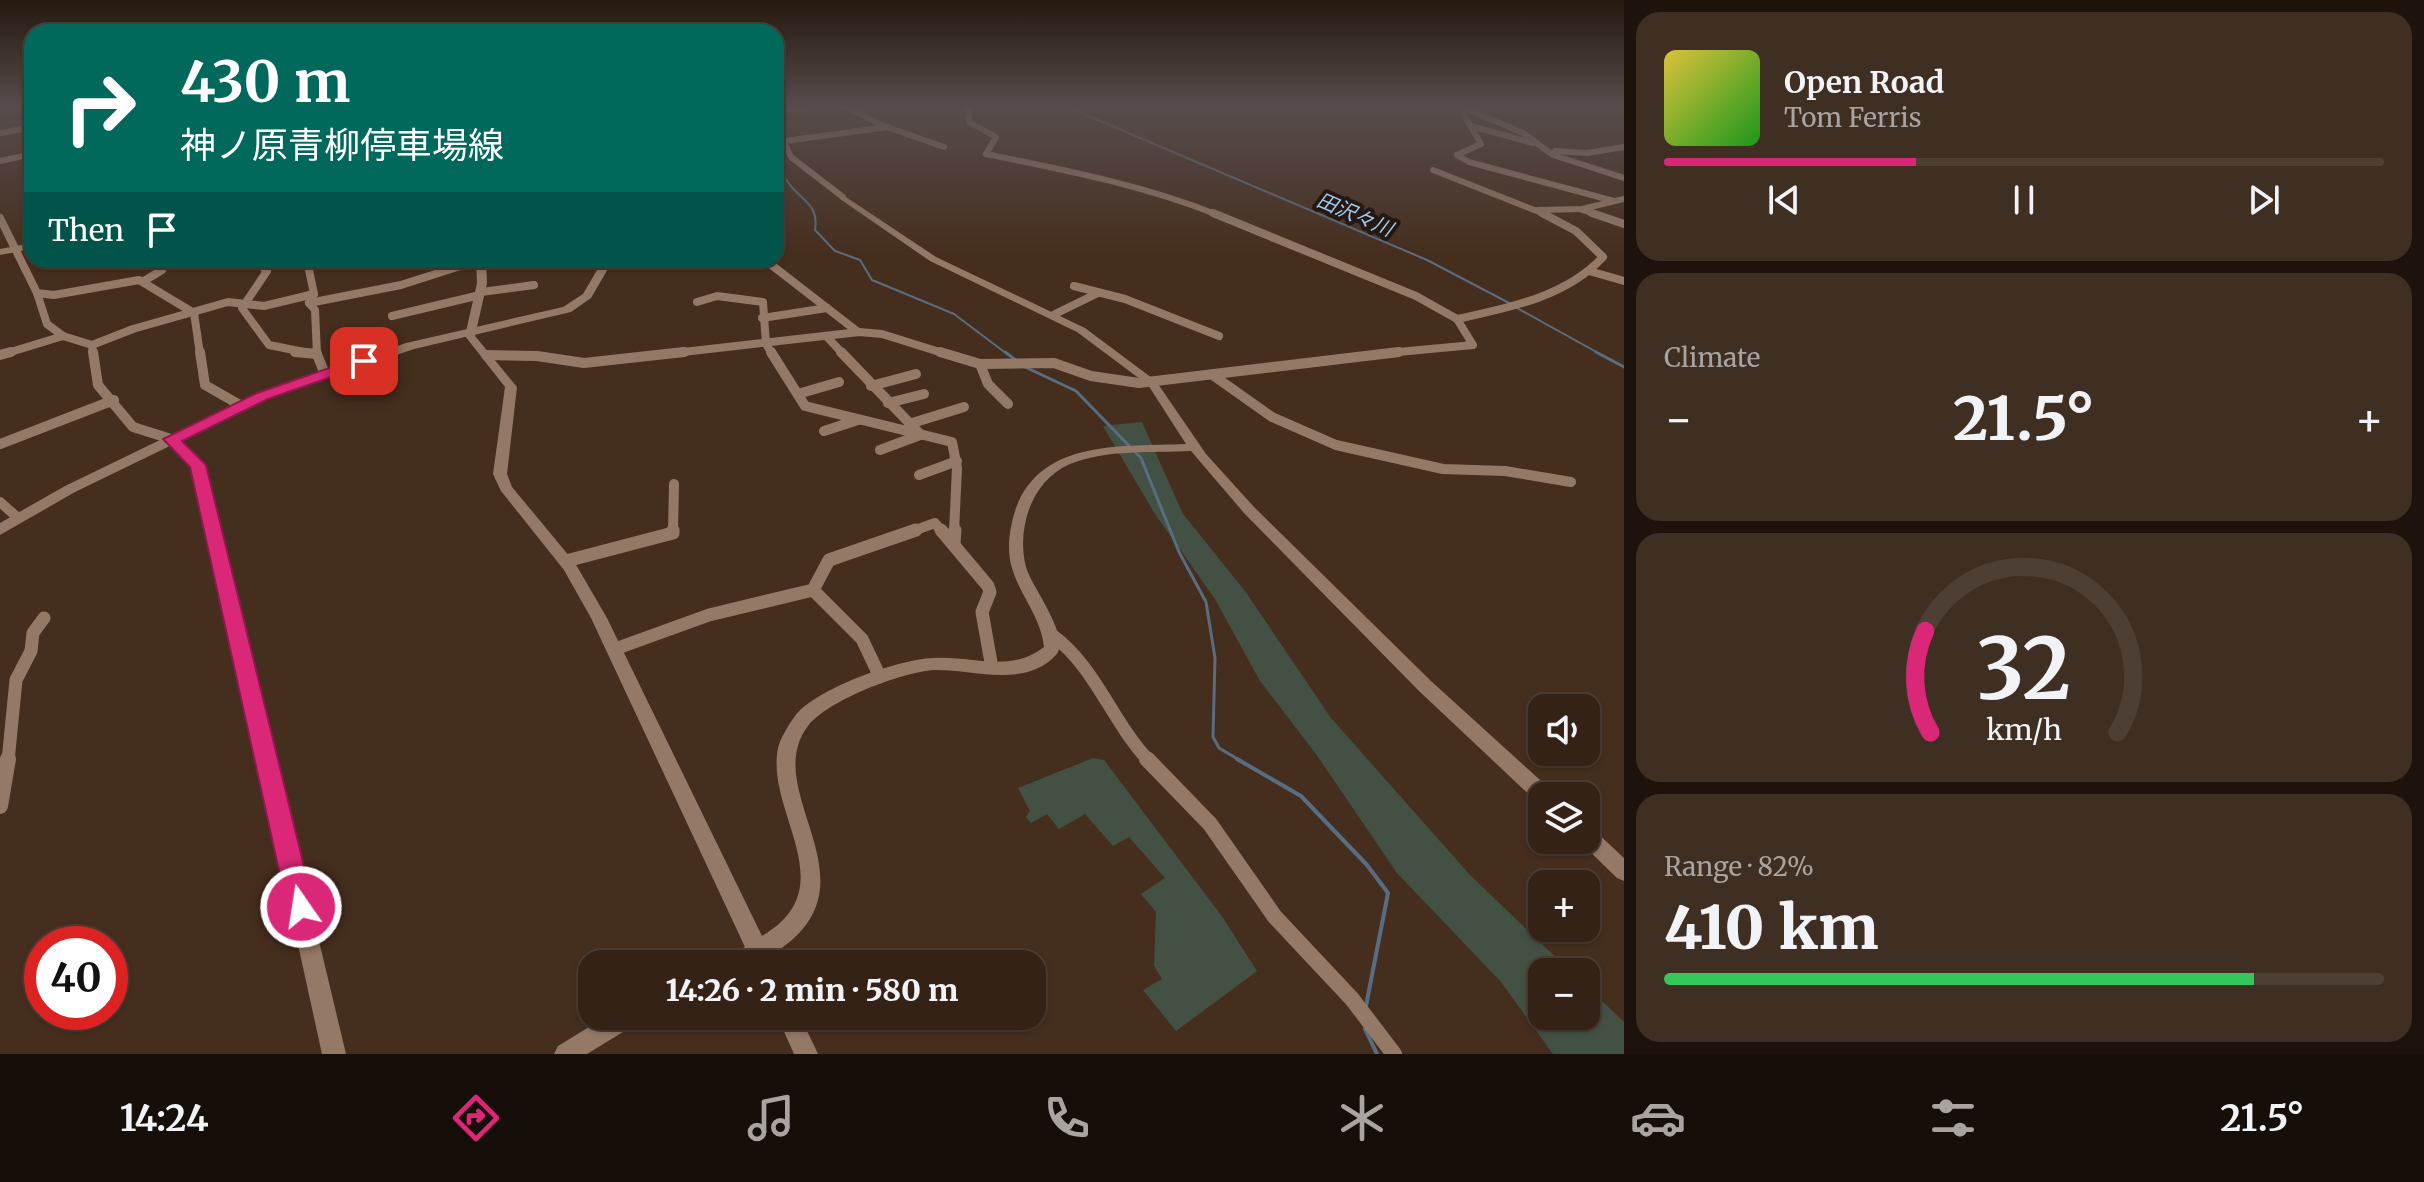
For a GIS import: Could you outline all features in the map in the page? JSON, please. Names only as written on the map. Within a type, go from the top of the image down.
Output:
[{"type":"main road","points":[[0,530],[240,405],[325,374],[471,331],[567,310],[587,296],[603,268]]},
{"type":"street","points":[[790,155],[843,197],[933,259],[1055,314],[1126,361],[1152,383],[1195,447],[1249,510],[1425,686],[1529,782]]},
{"type":"street","points":[[486,355],[537,356],[584,363],[828,338],[859,332],[891,336],[980,364],[1054,363],[1091,376],[1152,383],[1319,359],[1473,345],[1457,319],[1416,296],[1176,198],[1106,179],[992,155]]},
{"type":"street","points":[[1457,155],[1460,162],[1614,201]]},
{"type":"street","points":[[1559,155],[1624,178]]},
{"type":"street","points":[[0,161],[24,156]]},
{"type":"street","points":[[1445,167],[1433,170],[1535,210],[1579,234],[1602,252],[1603,257],[1589,271],[1514,306],[1457,319]]},
{"type":"street","points":[[1535,210],[1582,209],[1624,199]]},
{"type":"street","points":[[1582,209],[1624,224]]},
{"type":"street","points":[[0,218],[24,264]]},
{"type":"street","points":[[0,252],[24,247]]},
{"type":"street","points":[[26,268],[47,324],[63,336],[92,345],[228,302],[264,306],[401,285],[455,268]]},
{"type":"street","points":[[144,281],[162,270],[160,268]]},
{"type":"street","points":[[264,268],[267,271],[242,308],[267,346],[317,354]]},
{"type":"street","points":[[308,268],[315,310],[312,319],[317,354],[325,374]]},
{"type":"street","points":[[480,268],[480,294],[470,336],[511,387],[500,474],[506,488],[566,561],[615,649],[692,818],[758,950]]},
{"type":"street","points":[[775,268],[845,325],[859,332]]},
{"type":"street","points":[[1589,271],[1624,281]]},
{"type":"street","points":[[37,293],[54,295],[129,280],[144,281],[194,313],[205,385],[240,405]]},
{"type":"street","points":[[392,316],[480,294],[534,285]]},
{"type":"street","points":[[1074,286],[1125,299],[1219,336]]},
{"type":"street","points":[[1055,314],[1098,293]]},
{"type":"street","points":[[697,302],[717,296],[763,302],[766,344],[805,406],[952,442],[957,461],[954,543]]},
{"type":"street","points":[[762,318],[827,308]]},
{"type":"street","points":[[0,355],[63,336]]},
{"type":"street","points":[[828,338],[871,386],[921,434]]},
{"type":"street","points":[[92,345],[98,385],[114,400],[133,427],[171,439],[198,465],[334,1054]]},
{"type":"street","points":[[980,364],[988,384],[1008,404]]},
{"type":"street","points":[[871,386],[916,374]]},
{"type":"street","points":[[1214,376],[1272,417],[1336,445],[1443,469],[1505,471],[1571,482]]},
{"type":"street","points":[[798,394],[839,382]]},
{"type":"street","points":[[888,403],[924,394]]},
{"type":"street","points":[[0,444],[114,400]]},
{"type":"street","points":[[909,424],[964,407]]},
{"type":"street","points":[[824,431],[858,420]]},
{"type":"street","points":[[880,450],[921,434]]},
{"type":"street","points":[[771,950],[796,925],[814,875],[787,770],[792,738],[802,721],[819,708],[880,677],[928,664],[1027,667],[1052,649],[1050,624],[1020,570],[1017,553],[1023,503],[1028,488],[1039,474],[1054,465],[1092,454],[1195,447]]},
{"type":"street","points":[[919,475],[957,461]]},
{"type":"street","points":[[566,561],[673,533],[674,484]]},
{"type":"street","points":[[0,502],[18,518]]},
{"type":"street","points":[[615,649],[709,615],[813,590],[829,560],[935,523],[988,586],[990,592],[982,612],[992,668]]},
{"type":"street","points":[[813,590],[862,639],[880,677]]},
{"type":"street","points":[[0,806],[7,771],[16,680],[31,651],[33,633],[44,618]]},
{"type":"street","points":[[1052,635],[1073,650],[1128,739],[1210,824],[1275,917],[1355,1004],[1394,1054]]},
{"type":"street","points":[[1600,848],[1624,871]]},
{"type":"street","points":[[566,1054],[605,1030]]},
{"type":"street","points":[[795,1030],[806,1054]]},
{"type":"green space","points":[[1142,422],[1183,514],[1245,591],[1331,718],[1470,875],[1528,931],[1528,942],[1540,942],[1556,958],[1528,958],[1528,1019],[1501,982],[1397,873],[1316,754],[1260,681],[1215,599],[1155,514],[1103,426]]},
{"type":"green space","points":[[1093,758],[1104,760],[1221,915],[1257,971],[1176,1031],[1143,990],[1162,979],[1154,966],[1156,912],[1141,894],[1165,878],[1129,837],[1113,846],[1085,814],[1059,829],[1047,814],[1031,823],[1026,817],[1030,811],[1018,788]]},
{"type":"green space","points":[[1600,999],[1624,1022],[1624,1054],[1553,1054],[1536,1030],[1600,1030]]},
{"type":"waterway","name":"田沢々川","points":[[1181,155],[1427,260],[1511,304]]},
{"type":"waterway","points":[[784,176],[813,210],[815,230],[835,251],[860,260],[872,280],[954,314],[1007,354]]},
{"type":"waterway","name":"田沢々川","points":[[1517,308],[1600,354]]},
{"type":"waterway","points":[[1005,352],[1017,361]]},
{"type":"waterway","name":"田沢々川","points":[[1596,352],[1624,367]]},
{"type":"waterway","points":[[1023,366],[1076,391],[1141,458],[1179,552],[1206,602],[1215,658],[1213,737],[1219,748],[1241,761]]},
{"type":"waterway","points":[[1237,759],[1301,796],[1367,865],[1388,893],[1366,1006]]},
{"type":"waterway","points":[[1365,1029],[1377,1054]]},
{"type":"route","points":[[301,907],[198,465],[171,439],[262,396],[364,361]]}]
